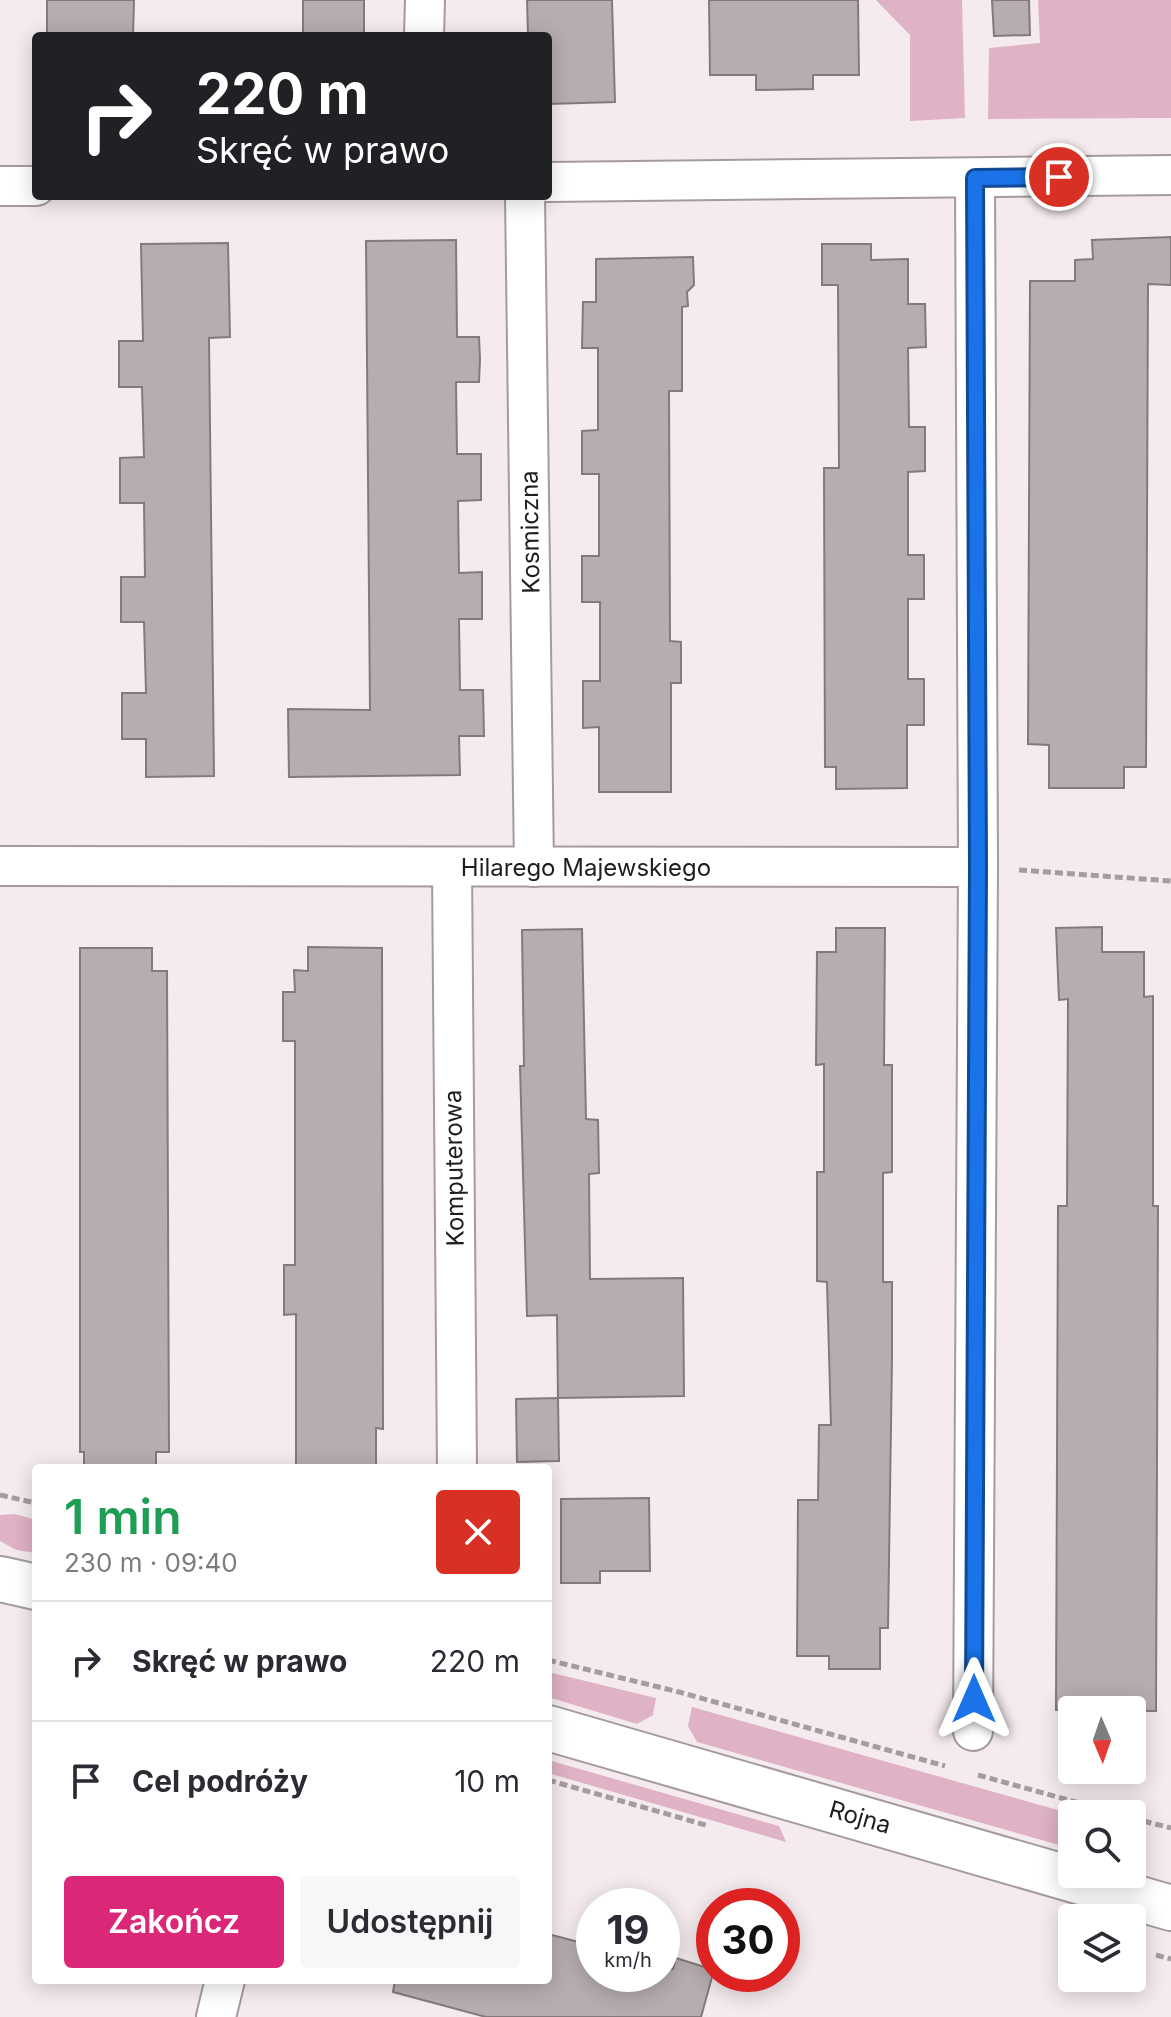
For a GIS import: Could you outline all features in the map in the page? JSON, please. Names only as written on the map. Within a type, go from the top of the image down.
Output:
[{"type":"street","points":[[424,32],[425,0]]},
{"type":"street","points":[[552,182],[1171,175]]},
{"type":"street","points":[[973,1731],[978,867],[975,178]]},
{"type":"street","points":[[0,186],[32,186]]},
{"type":"street","name":"Kosmiczna","points":[[525,200],[534,867]]},
{"type":"street","name":"Hilarego Majewskiego","points":[[0,866],[978,867]]},
{"type":"street","name":"Komputerowa","points":[[452,867],[457,1464]]},
{"type":"street","points":[[0,1579],[32,1586]]},
{"type":"street","name":"Rojna","points":[[552,1729],[1171,1908]]},
{"type":"street","points":[[216,2017],[224,1984]]},
{"type":"path","points":[[978,867],[1171,881]]},
{"type":"path","points":[[0,1495],[32,1502]]},
{"type":"path","points":[[552,1661],[679,1692],[959,1770]]},
{"type":"path","points":[[973,1774],[1068,1800]]},
{"type":"path","points":[[1146,1822],[1171,1828]]},
{"type":"shaded area","points":[[876,0],[962,0],[965,118],[910,121],[910,35]]},
{"type":"shaded area","points":[[1038,0],[1171,0],[1171,118],[988,119],[989,48],[1040,43]]},
{"type":"shaded area","points":[[15,1514],[32,1519],[32,1552],[16,1550],[0,1541],[0,1515]]},
{"type":"shaded area","points":[[552,1673],[656,1698],[653,1715],[637,1724],[552,1698]]},
{"type":"shaded area","points":[[692,1707],[1058,1810],[1058,1845],[697,1742],[688,1726]]},
{"type":"shaded area","points":[[552,1761],[779,1826],[786,1842],[552,1774]]},
{"type":"building","points":[[47,0],[134,0],[133,32],[47,32]]},
{"type":"building","points":[[303,0],[364,0],[364,32],[303,32]]},
{"type":"building","points":[[527,0],[612,0],[615,102],[552,104],[552,32],[528,32]]},
{"type":"building","points":[[709,0],[858,0],[859,75],[813,75],[813,89],[756,90],[756,75],[710,75]]},
{"type":"building","points":[[992,0],[1029,0],[1030,35],[994,36]]},
{"type":"building","points":[[1171,237],[1171,285],[1148,284],[1146,767],[1124,767],[1124,788],[1049,788],[1049,745],[1028,744],[1030,281],[1075,281],[1075,260],[1093,259],[1092,240]]},
{"type":"building","points":[[456,240],[457,337],[479,337],[480,359],[479,382],[456,382],[457,454],[481,454],[481,500],[458,501],[459,573],[482,572],[482,619],[459,619],[460,690],[483,690],[484,736],[459,736],[460,775],[289,777],[288,709],[370,710],[366,241]]},
{"type":"building","points":[[228,243],[230,337],[209,338],[214,776],[146,777],[146,739],[122,739],[122,693],[146,693],[144,622],[121,622],[121,577],[145,577],[144,503],[120,503],[120,458],[144,457],[142,387],[119,387],[119,341],[143,341],[141,244]]},
{"type":"building","points":[[822,244],[871,244],[871,260],[908,259],[908,304],[925,304],[926,347],[908,348],[909,427],[925,427],[925,471],[908,472],[908,555],[924,555],[924,599],[908,599],[908,679],[924,679],[924,725],[907,725],[907,788],[836,789],[836,767],[825,767],[824,468],[839,468],[838,285],[822,285]]},
{"type":"building","points":[[693,257],[694,285],[687,292],[688,306],[682,307],[682,391],[669,391],[670,641],[681,642],[681,683],[671,683],[671,792],[599,792],[599,727],[583,728],[583,681],[600,681],[600,602],[582,602],[582,556],[599,556],[599,474],[582,474],[582,431],[598,430],[598,348],[582,348],[583,302],[596,302],[596,259]]},
{"type":"building","points":[[1102,927],[1102,952],[1144,952],[1144,997],[1153,996],[1153,1206],[1158,1206],[1156,1711],[1146,1711],[1146,1696],[1058,1696],[1056,1710],[1058,1206],[1067,1206],[1068,999],[1059,1000],[1056,928]]},
{"type":"building","points":[[836,928],[885,928],[884,1065],[892,1065],[892,1172],[883,1173],[883,1282],[892,1282],[892,1358],[888,1628],[880,1628],[880,1669],[829,1669],[829,1656],[797,1656],[798,1500],[818,1500],[819,1425],[831,1425],[827,1282],[817,1281],[817,1172],[824,1172],[824,1064],[816,1065],[817,952],[836,952]]},
{"type":"building","points":[[582,929],[586,1119],[598,1120],[599,1173],[589,1174],[590,1279],[683,1278],[684,1396],[558,1398],[557,1315],[527,1316],[520,1066],[524,1066],[522,930]]},
{"type":"building","points":[[308,947],[382,948],[383,1429],[376,1428],[376,1464],[296,1464],[296,1314],[284,1315],[284,1265],[295,1265],[295,1041],[283,1041],[283,992],[295,992],[294,970],[308,971]]},
{"type":"building","points":[[80,948],[152,948],[152,971],[167,971],[169,1452],[156,1452],[156,1464],[84,1464],[84,1452],[80,1452]]},
{"type":"building","points":[[558,1398],[559,1461],[517,1462],[516,1399]]},
{"type":"building","points":[[649,1498],[650,1571],[600,1571],[600,1583],[561,1583],[561,1499]]},
{"type":"building","points":[[552,1935],[576,1941],[576,1992],[680,1992],[680,1959],[696,1964],[696,1992],[708,1992],[701,2017],[486,2017],[393,1992],[394,1984],[552,1984]]},
{"type":"route","points":[[974,1699],[978,867],[975,178],[1059,177]]}]
